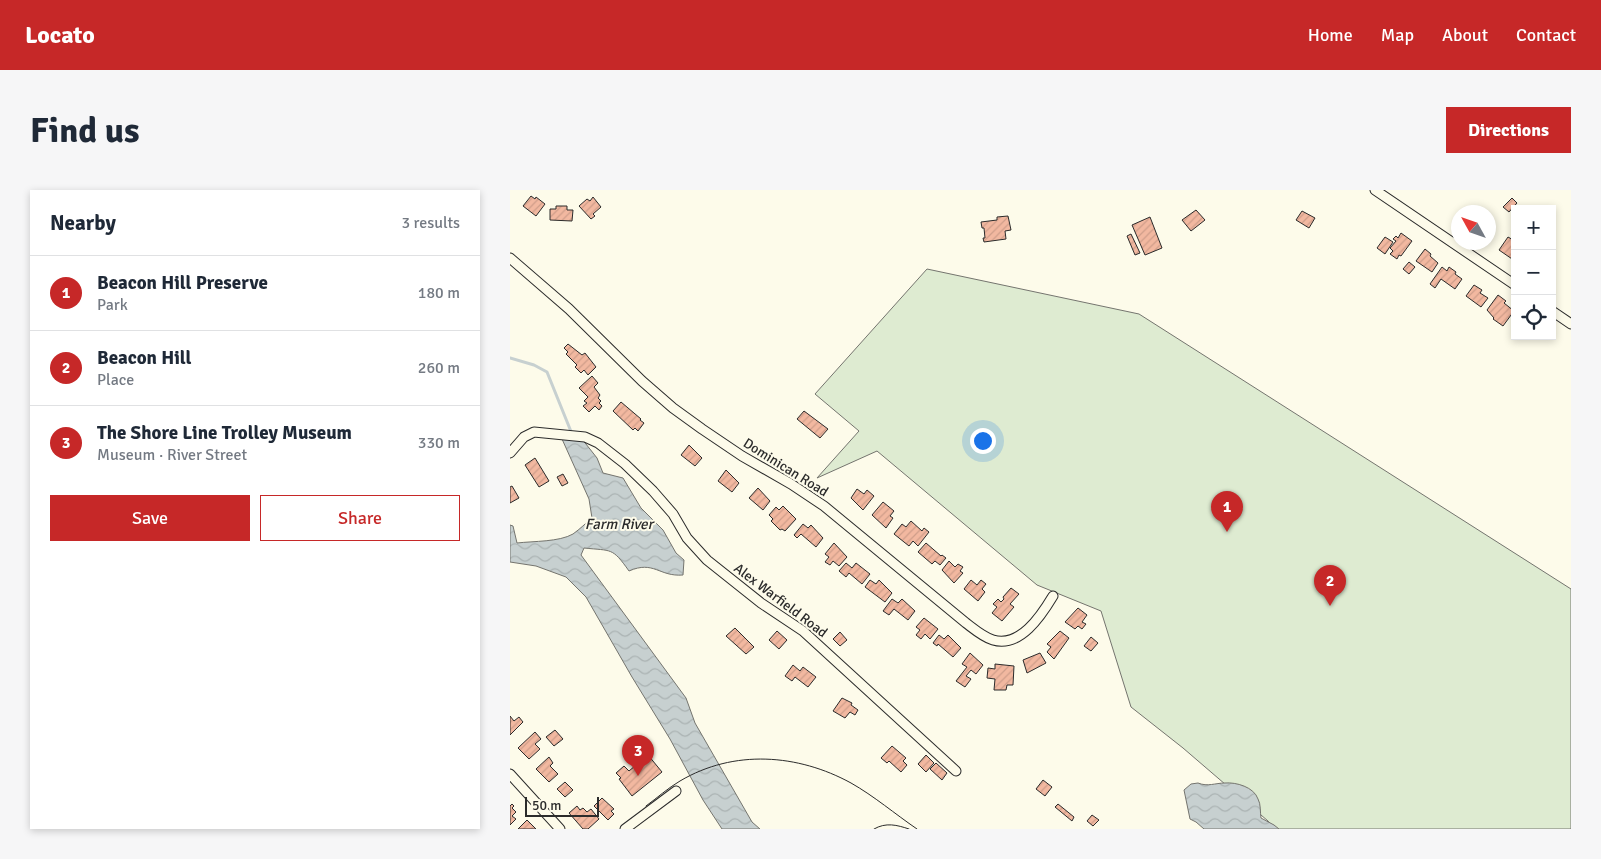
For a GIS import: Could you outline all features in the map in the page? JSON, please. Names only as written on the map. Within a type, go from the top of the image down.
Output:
[{"type":"street","points":[[1374,190],[1511,282]]},
{"type":"street","name":"Dominican Road","points":[[510,258],[569,309],[635,374],[673,408],[742,456],[791,484],[824,506],[966,623],[986,637],[998,641],[1017,636],[1037,620],[1052,596]]},
{"type":"street","points":[[1556,314],[1571,324]]},
{"type":"street","name":"Alex Warfield Road","points":[[510,453],[529,433],[534,432],[585,437],[598,443],[625,464],[653,490],[673,514],[687,538],[707,560],[761,603],[803,631],[956,771]]},
{"type":"street","points":[[510,774],[560,829]]},
{"type":"street","points":[[625,829],[676,792]]},
{"type":"green space","points":[[927,269],[1139,314],[1571,589],[1571,829],[1275,829],[1183,748],[1131,707],[1101,611],[1037,585],[877,451],[817,478],[859,431],[815,394]]},
{"type":"water","name":"Farm River","points":[[562,439],[582,439],[597,458],[603,473],[623,478],[641,508],[663,530],[676,553],[684,560],[683,575],[675,575],[645,567],[629,571],[615,554],[606,550],[584,548],[581,555],[686,698],[695,723],[752,822],[760,829],[722,829],[703,800],[670,739],[586,597],[566,577],[536,566],[510,562],[510,525],[513,526],[517,543],[546,541],[573,534],[592,518],[589,499]]},
{"type":"water","points":[[1234,783],[1249,788],[1259,801],[1261,818],[1279,829],[1204,829],[1190,819],[1184,790],[1191,784],[1208,785]]},
{"type":"building","points":[[531,196],[535,199],[536,197],[545,204],[536,216],[523,206]]},
{"type":"building","points":[[593,197],[601,207],[593,214],[595,216],[591,219],[579,206],[587,199],[590,201]]},
{"type":"building","points":[[1512,198],[1517,203],[1511,205],[1509,212],[1503,207]]},
{"type":"building","points":[[556,206],[567,206],[567,210],[573,210],[572,221],[550,220],[550,209],[556,209]]},
{"type":"building","points":[[1196,210],[1205,220],[1191,231],[1182,220]]},
{"type":"building","points":[[1302,211],[1315,218],[1309,228],[1296,220]]},
{"type":"building","points":[[1008,216],[1011,230],[1005,231],[1006,239],[984,242],[984,228],[982,228],[981,222],[997,220],[997,217]]},
{"type":"building","points":[[1150,217],[1162,248],[1145,255],[1132,225]]},
{"type":"building","points":[[1401,233],[1412,241],[1397,259],[1390,254],[1393,251],[1390,248],[1396,241],[1393,239],[1396,236],[1398,238]]},
{"type":"building","points":[[1131,234],[1140,253],[1135,255],[1127,236]]},
{"type":"building","points":[[1385,237],[1393,242],[1385,254],[1377,248]]},
{"type":"building","points":[[1508,237],[1511,239],[1511,258],[1499,250]]},
{"type":"building","points":[[1425,249],[1438,263],[1432,272],[1416,261]]},
{"type":"building","points":[[1409,262],[1415,267],[1409,274],[1403,269]]},
{"type":"building","points":[[1442,267],[1447,271],[1449,267],[1462,279],[1455,289],[1441,279],[1435,288],[1430,284]]},
{"type":"building","points":[[1474,285],[1482,290],[1480,293],[1488,298],[1481,307],[1466,296]]},
{"type":"building","points":[[1498,295],[1506,301],[1504,303],[1511,309],[1511,315],[1503,326],[1493,319],[1487,310]]},
{"type":"building","points":[[568,344],[582,355],[585,353],[596,367],[588,375],[584,370],[581,373],[575,367],[577,365],[566,354],[568,352],[564,348]]},
{"type":"building","points":[[592,376],[598,383],[594,387],[600,395],[598,398],[602,406],[599,410],[595,406],[589,412],[583,406],[587,403],[584,401],[588,397],[579,388]]},
{"type":"building","points":[[621,402],[644,423],[638,431],[635,428],[633,430],[613,411]]},
{"type":"building","points":[[804,411],[828,429],[820,438],[797,419]]},
{"type":"building","points":[[689,445],[702,458],[695,466],[681,455]]},
{"type":"building","points":[[535,458],[549,481],[539,487],[525,465]]},
{"type":"building","points":[[726,470],[739,483],[732,492],[718,481]]},
{"type":"building","points":[[563,474],[568,483],[562,486],[557,477]]},
{"type":"building","points":[[512,486],[519,498],[510,503],[510,487]]},
{"type":"building","points":[[758,488],[770,501],[763,510],[749,498]]},
{"type":"building","points":[[857,489],[864,494],[867,490],[874,496],[863,510],[851,498]]},
{"type":"building","points":[[883,502],[894,511],[890,516],[893,518],[886,528],[872,515]]},
{"type":"building","points":[[783,506],[796,519],[785,531],[780,530],[771,521],[773,519],[769,515],[776,507],[779,510]]},
{"type":"building","points":[[911,521],[922,531],[924,528],[929,532],[918,546],[913,541],[909,546],[894,534],[902,524],[906,527]]},
{"type":"building","points":[[803,524],[808,528],[811,525],[823,538],[816,547],[801,534],[797,538],[794,535]]},
{"type":"building","points":[[834,543],[847,557],[839,566],[833,561],[830,565],[825,562],[829,557],[825,554]]},
{"type":"building","points":[[926,543],[946,558],[940,565],[935,561],[932,564],[918,552]]},
{"type":"building","points":[[949,561],[955,567],[958,564],[963,567],[960,571],[963,573],[954,583],[942,570]]},
{"type":"building","points":[[846,563],[852,568],[856,563],[870,574],[862,584],[849,573],[846,577],[839,571]]},
{"type":"building","points":[[870,580],[876,584],[879,580],[892,593],[885,602],[865,587]]},
{"type":"building","points":[[971,580],[977,585],[981,580],[986,584],[982,589],[985,592],[978,601],[964,589]]},
{"type":"building","points":[[1011,588],[1019,594],[1010,604],[1014,607],[1002,621],[992,613],[997,607],[993,604],[998,599],[1001,602]]},
{"type":"building","points":[[892,599],[898,603],[902,599],[915,611],[908,620],[894,609],[889,615],[883,611]]},
{"type":"building","points":[[1078,608],[1087,615],[1082,622],[1086,624],[1082,629],[1078,626],[1075,629],[1065,622]]},
{"type":"building","points":[[924,618],[938,629],[930,639],[925,634],[921,639],[916,635],[920,630],[916,627]]},
{"type":"building","points":[[735,628],[754,647],[746,654],[726,636]]},
{"type":"building","points":[[777,631],[787,640],[779,649],[769,640]]},
{"type":"building","points":[[1060,631],[1069,638],[1054,659],[1047,652],[1051,647],[1047,644]]},
{"type":"building","points":[[840,632],[847,640],[840,646],[833,639]]},
{"type":"building","points":[[939,635],[944,639],[948,635],[961,648],[953,657],[938,644],[937,646],[933,643]]},
{"type":"building","points":[[1091,637],[1098,643],[1091,651],[1084,646]]},
{"type":"building","points":[[970,653],[983,665],[976,674],[971,670],[966,676],[971,679],[965,687],[956,681],[967,667],[962,664]]},
{"type":"building","points":[[1040,653],[1046,663],[1027,673],[1023,660]]},
{"type":"building","points":[[995,664],[1014,666],[1013,685],[1007,685],[1006,690],[994,690],[995,679],[987,678],[988,668],[995,669]]},
{"type":"building","points":[[793,665],[800,671],[803,667],[816,677],[808,687],[795,677],[792,681],[785,676]]},
{"type":"building","points":[[842,698],[852,703],[851,705],[858,710],[855,715],[850,712],[845,718],[833,711]]},
{"type":"building","points":[[510,716],[514,721],[519,717],[523,722],[510,735]]},
{"type":"building","points":[[555,730],[563,739],[554,746],[546,737]]},
{"type":"building","points":[[535,732],[541,739],[535,744],[540,749],[529,759],[518,748]]},
{"type":"building","points":[[892,746],[906,758],[903,761],[907,765],[901,772],[889,761],[887,763],[881,758]]},
{"type":"building","points":[[648,755],[662,772],[632,796],[616,773],[624,766],[629,771]]},
{"type":"building","points":[[926,755],[934,763],[926,772],[918,764]]},
{"type":"building","points":[[549,757],[553,763],[550,766],[558,774],[549,782],[536,769]]},
{"type":"building","points":[[936,763],[947,773],[942,780],[930,769]]},
{"type":"building","points":[[1043,780],[1052,787],[1045,796],[1036,789]]},
{"type":"building","points":[[565,782],[573,790],[565,797],[557,789]]},
{"type":"building","points":[[602,798],[614,809],[611,811],[614,814],[608,820],[594,806]]},
{"type":"building","points":[[512,804],[514,806],[512,808],[516,812],[512,816],[516,819],[510,825],[510,806]]},
{"type":"building","points":[[1058,804],[1074,817],[1072,821],[1055,807]]},
{"type":"building","points":[[577,806],[580,810],[583,808],[587,812],[591,809],[599,819],[588,829],[583,829],[569,813]]},
{"type":"building","points":[[1092,815],[1099,820],[1093,826],[1087,821]]},
{"type":"building","points":[[527,820],[536,829],[518,829]]},
{"type":"waterway","name":"Farm River","points":[[510,358],[534,365],[547,372],[572,434]]},
{"type":"tram line","points":[[646,806],[680,781],[701,771],[722,764],[766,759],[788,761],[831,773],[860,788],[917,829]]},
{"type":"tram line","points":[[874,829],[887,825],[896,825],[909,829]]},
{"type":"place","name":"Beacon Hill Preserve","points":[[1227,532]]},
{"type":"place","name":"Beacon Hill","points":[[1330,606]]},
{"type":"place","name":"The Shore Line Trolley Museum","points":[[638,776]]}]
